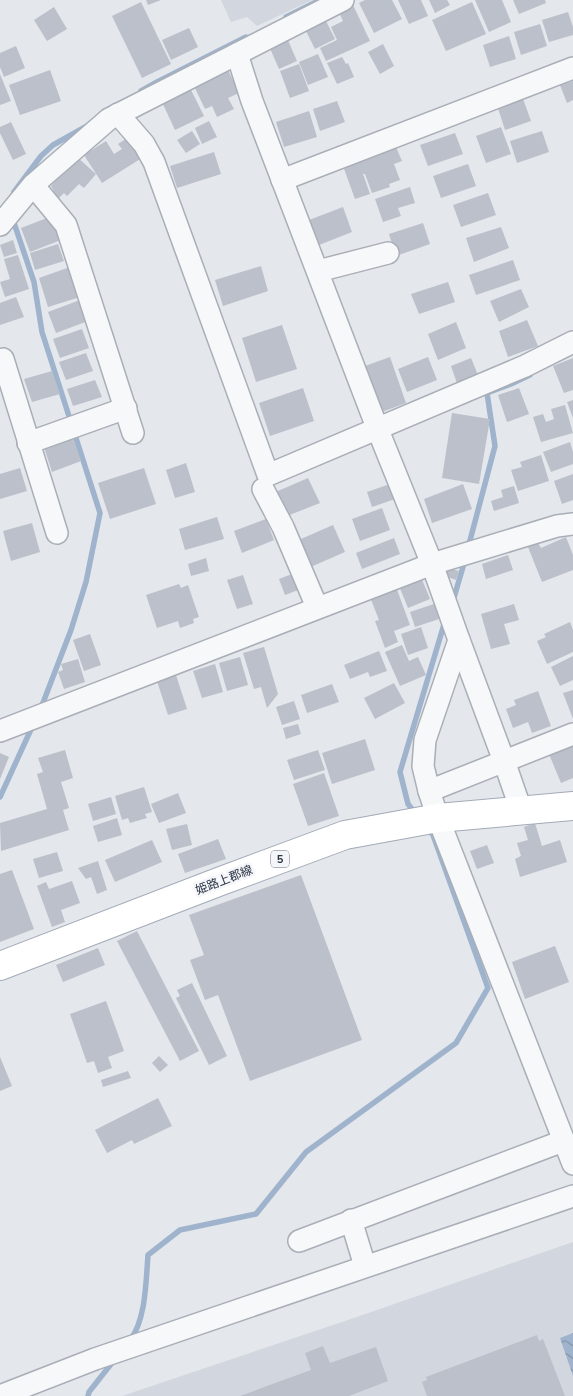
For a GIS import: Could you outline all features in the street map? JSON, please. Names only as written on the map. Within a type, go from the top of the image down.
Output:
[{"type":"main road","name":"姫路上郡線","points":[[0,966],[345,835],[438,818],[573,806]]},
{"type":"street","points":[[0,225],[33,185],[109,119],[343,0]]},
{"type":"street","points":[[237,54],[252,101],[282,180],[378,430],[432,564],[521,810]]},
{"type":"street","points":[[282,180],[573,68]]},
{"type":"street","points":[[118,114],[144,144],[154,162],[268,475],[378,430],[525,366],[573,342]]},
{"type":"street","points":[[33,185],[66,225],[134,434]]},
{"type":"street","points":[[318,271],[388,253]]},
{"type":"street","points":[[3,360],[57,533]]},
{"type":"street","points":[[28,443],[126,408]]},
{"type":"street","points":[[263,489],[283,527],[317,608]]},
{"type":"street","points":[[0,731],[432,564],[556,526],[573,524]]},
{"type":"street","points":[[459,640],[425,740],[423,766],[438,818],[573,1164]]},
{"type":"street","points":[[429,791],[573,734]]},
{"type":"street","points":[[299,1241],[563,1141]]},
{"type":"street","points":[[0,1396],[95,1359],[573,1196]]},
{"type":"street","points":[[351,1220],[365,1266]]},
{"type":"shaded area","points":[[221,0],[312,0],[257,26],[247,17],[231,22]]},
{"type":"shaded area","points":[[573,1242],[573,1396],[122,1396],[351,1319]]},
{"type":"water","points":[[573,1333],[573,1376],[560,1338]]},
{"type":"building","points":[[146,0],[161,0],[148,5]]},
{"type":"building","points":[[365,0],[392,0],[402,19],[374,33],[359,3]]},
{"type":"building","points":[[398,0],[421,0],[428,16],[409,24]]},
{"type":"building","points":[[429,0],[447,0],[450,5],[435,13]]},
{"type":"building","points":[[475,0],[502,0],[511,22],[489,32]]},
{"type":"building","points":[[513,0],[545,0],[546,3],[519,14]]},
{"type":"building","points":[[141,2],[171,64],[142,78],[112,16]]},
{"type":"building","points":[[472,2],[486,34],[446,51],[432,20]]},
{"type":"building","points":[[353,5],[370,41],[326,61],[320,48],[337,40],[331,27],[343,21],[339,12]]},
{"type":"building","points":[[54,7],[67,29],[47,41],[34,20]]},
{"type":"building","points":[[568,12],[573,27],[573,35],[549,42],[542,20]]},
{"type":"building","points":[[325,19],[335,39],[315,49],[305,29]]},
{"type":"building","points":[[540,24],[547,46],[521,55],[514,32]]},
{"type":"building","points":[[189,28],[198,47],[171,60],[162,40]]},
{"type":"building","points":[[509,36],[516,59],[490,67],[483,45]]},
{"type":"building","points":[[287,38],[297,61],[279,69],[269,46]]},
{"type":"building","points":[[383,44],[394,66],[380,74],[368,52]]},
{"type":"building","points":[[16,46],[25,68],[4,77],[0,67],[0,53]]},
{"type":"building","points":[[318,54],[328,77],[308,85],[299,62]]},
{"type":"building","points":[[342,57],[346,64],[348,63],[354,77],[337,84],[327,63]]},
{"type":"building","points":[[299,64],[309,91],[290,98],[280,71]]},
{"type":"building","points":[[50,70],[61,101],[20,115],[9,85]]},
{"type":"building","points":[[228,70],[239,93],[228,98],[234,109],[217,117],[212,106],[205,109],[194,86]]},
{"type":"building","points":[[0,74],[11,101],[0,105]]},
{"type":"building","points":[[573,81],[573,100],[567,103],[560,85]]},
{"type":"building","points":[[190,88],[204,116],[175,130],[162,102]]},
{"type":"building","points":[[521,93],[531,121],[505,130],[496,102]]},
{"type":"building","points":[[337,101],[345,122],[320,131],[313,109]]},
{"type":"building","points":[[309,111],[317,137],[284,147],[276,122]]},
{"type":"building","points":[[209,121],[217,137],[202,144],[195,128]]},
{"type":"building","points":[[11,122],[26,154],[13,160],[0,133],[0,127]]},
{"type":"building","points":[[501,127],[511,154],[486,163],[476,136]]},
{"type":"building","points":[[192,131],[200,144],[186,153],[177,140]]},
{"type":"building","points":[[542,131],[549,152],[517,163],[510,141]]},
{"type":"building","points":[[455,133],[463,154],[428,166],[420,145]]},
{"type":"building","points":[[132,135],[145,156],[102,183],[84,155],[106,141],[114,154],[122,149],[118,144]]},
{"type":"building","points":[[396,147],[402,161],[394,164],[400,180],[389,184],[390,187],[372,193],[365,174],[363,174],[370,194],[355,199],[343,166]]},
{"type":"building","points":[[214,152],[221,174],[177,188],[170,166]]},
{"type":"building","points":[[77,157],[96,174],[84,188],[79,184],[67,196],[64,193],[58,199],[51,186]]},
{"type":"building","points":[[468,164],[476,186],[441,198],[433,176]]},
{"type":"building","points":[[410,187],[415,203],[398,208],[401,216],[383,222],[375,199]]},
{"type":"building","points":[[488,193],[496,215],[461,227],[453,205]]},
{"type":"building","points":[[343,207],[352,232],[319,245],[309,220]]},
{"type":"building","points":[[52,216],[61,240],[30,252],[21,228]]},
{"type":"building","points":[[423,223],[430,244],[396,256],[389,234]]},
{"type":"building","points":[[501,227],[509,248],[474,262],[466,238]]},
{"type":"building","points":[[13,240],[17,253],[4,257],[0,245]]},
{"type":"building","points":[[58,244],[64,261],[35,270],[30,253]]},
{"type":"building","points":[[18,255],[29,289],[5,297],[0,282],[10,279],[4,259]]},
{"type":"building","points":[[513,260],[520,280],[476,295],[469,275]]},
{"type":"building","points":[[261,266],[268,291],[223,306],[215,280]]},
{"type":"building","points":[[70,267],[80,297],[48,307],[39,278]]},
{"type":"building","points":[[448,282],[455,302],[419,314],[411,294]]},
{"type":"building","points":[[521,289],[529,307],[499,322],[490,301]]},
{"type":"building","points":[[16,297],[24,317],[0,325],[0,303]]},
{"type":"building","points":[[80,300],[88,321],[56,333],[48,312]]},
{"type":"building","points":[[527,320],[538,346],[508,357],[499,331]]},
{"type":"building","points":[[456,322],[466,348],[438,360],[428,334]]},
{"type":"building","points":[[282,325],[297,369],[256,382],[242,338]]},
{"type":"building","points":[[82,329],[89,348],[60,358],[53,339]]},
{"type":"building","points":[[86,353],[93,371],[66,380],[59,362]]},
{"type":"building","points":[[390,357],[406,403],[382,412],[365,366]]},
{"type":"building","points":[[428,357],[437,380],[407,392],[398,369]]},
{"type":"building","points":[[471,358],[480,380],[459,389],[451,366]]},
{"type":"building","points":[[573,358],[573,390],[564,393],[553,366]]},
{"type":"building","points":[[52,371],[60,394],[32,402],[24,379]]},
{"type":"building","points":[[95,380],[102,397],[73,406],[67,389]]},
{"type":"building","points":[[303,388],[314,421],[270,436],[259,403]]},
{"type":"building","points":[[519,388],[529,414],[507,422],[498,395]]},
{"type":"building","points":[[573,400],[573,418],[567,402]]},
{"type":"building","points":[[565,405],[573,433],[541,442],[533,417],[543,414],[546,422],[554,419],[551,409]]},
{"type":"building","points":[[452,413],[490,419],[479,484],[442,478]]},
{"type":"building","points":[[73,438],[81,461],[52,472],[44,447]]},
{"type":"building","points":[[570,442],[573,452],[573,464],[551,472],[543,452]]},
{"type":"building","points":[[541,455],[549,481],[518,491],[511,470],[522,467],[520,462]]},
{"type":"building","points":[[186,463],[195,492],[175,498],[166,470]]},
{"type":"building","points":[[20,468],[27,491],[0,499],[0,474]]},
{"type":"building","points":[[144,468],[156,504],[110,519],[98,483]]},
{"type":"building","points":[[573,474],[573,500],[562,504],[554,481]]},
{"type":"building","points":[[308,478],[320,503],[287,516],[271,494]]},
{"type":"building","points":[[390,484],[395,499],[372,507],[367,492]]},
{"type":"building","points":[[463,484],[472,509],[432,523],[424,499]]},
{"type":"building","points":[[514,486],[519,503],[494,511],[491,501],[503,497],[501,490]]},
{"type":"building","points":[[382,508],[390,530],[360,541],[352,519]]},
{"type":"building","points":[[217,517],[224,539],[185,550],[179,529]]},
{"type":"building","points":[[266,519],[274,540],[242,553],[234,531]]},
{"type":"building","points":[[32,523],[40,552],[11,561],[3,531]]},
{"type":"building","points":[[333,525],[345,552],[306,569],[294,542]]},
{"type":"building","points":[[566,537],[573,555],[573,570],[542,582],[528,547],[538,543],[541,548]]},
{"type":"building","points":[[394,538],[400,554],[362,569],[356,553]]},
{"type":"building","points":[[508,555],[513,570],[486,579],[482,564]]},
{"type":"building","points":[[206,558],[209,571],[191,576],[188,564]]},
{"type":"building","points":[[448,568],[459,571],[456,580],[445,576]]},
{"type":"building","points":[[300,571],[306,587],[285,595],[279,579]]},
{"type":"building","points":[[243,575],[253,604],[237,609],[227,580]]},
{"type":"building","points":[[421,577],[430,599],[408,608],[399,586]]},
{"type":"building","points":[[179,584],[181,588],[188,585],[199,617],[193,619],[194,623],[180,628],[178,621],[157,628],[146,595]]},
{"type":"building","points":[[396,587],[410,625],[394,631],[398,642],[385,648],[375,621],[379,620],[370,597]]},
{"type":"building","points":[[434,604],[439,619],[415,627],[410,612]]},
{"type":"building","points":[[514,604],[519,620],[504,624],[510,644],[491,649],[481,614]]},
{"type":"building","points":[[570,622],[573,630],[573,652],[547,664],[537,641],[546,637],[544,634]]},
{"type":"building","points":[[421,627],[428,648],[408,655],[401,634]]},
{"type":"building","points":[[90,634],[101,665],[84,671],[73,640]]},
{"type":"building","points":[[402,645],[409,661],[418,657],[426,675],[400,686],[385,652]]},
{"type":"building","points":[[264,647],[278,694],[267,708],[261,687],[254,689],[243,653]]},
{"type":"building","points":[[379,651],[387,671],[370,677],[368,672],[350,679],[344,665]]},
{"type":"building","points":[[573,656],[573,680],[560,686],[551,667]]},
{"type":"building","points":[[240,657],[248,685],[227,691],[219,663]]},
{"type":"building","points":[[78,659],[85,682],[64,689],[58,672],[63,670],[61,664]]},
{"type":"building","points":[[215,664],[223,692],[202,698],[193,671]]},
{"type":"building","points":[[176,675],[187,709],[168,715],[157,681]]},
{"type":"building","points":[[394,683],[405,703],[375,719],[364,698]]},
{"type":"building","points":[[332,684],[339,702],[307,713],[301,695]]},
{"type":"building","points":[[573,690],[573,719],[563,693]]},
{"type":"building","points":[[538,691],[551,726],[532,733],[528,722],[513,728],[506,709],[516,705],[514,700]]},
{"type":"building","points":[[294,701],[300,719],[282,725],[276,707]]},
{"type":"building","points":[[298,724],[301,734],[286,739],[283,728]]},
{"type":"building","points":[[365,739],[375,770],[332,784],[322,753]]},
{"type":"building","points":[[573,745],[573,778],[561,783],[549,754]]},
{"type":"building","points":[[65,750],[73,778],[61,782],[69,808],[63,810],[69,830],[1,851],[0,823],[47,809],[37,774],[43,772],[38,758]]},
{"type":"building","points":[[318,750],[325,770],[294,780],[287,760]]},
{"type":"building","points":[[0,753],[9,757],[0,779]]},
{"type":"building","points":[[324,773],[339,816],[308,826],[293,784]]},
{"type":"building","points":[[144,787],[152,812],[145,814],[147,818],[130,823],[128,818],[122,820],[115,796]]},
{"type":"building","points":[[178,793],[186,813],[159,823],[151,804]]},
{"type":"building","points":[[111,797],[116,814],[93,821],[88,804]]},
{"type":"building","points":[[117,818],[122,835],[98,842],[93,826]]},
{"type":"building","points":[[535,823],[542,846],[560,840],[567,862],[520,877],[515,859],[521,856],[517,843],[528,840],[524,827]]},
{"type":"building","points":[[187,824],[192,845],[172,850],[166,829]]},
{"type":"building","points":[[218,839],[226,859],[185,873],[178,854]]},
{"type":"building","points":[[152,840],[162,862],[115,882],[105,860]]},
{"type":"building","points":[[487,845],[494,863],[477,869],[470,851]]},
{"type":"building","points":[[57,852],[63,871],[39,878],[33,859]]},
{"type":"building","points":[[98,861],[107,890],[97,894],[91,877],[86,879],[78,868]]},
{"type":"building","points":[[12,870],[34,929],[0,942],[0,874]]},
{"type":"building","points":[[301,875],[362,1040],[250,1081],[218,995],[205,1000],[190,960],[204,955],[189,915]]},
{"type":"building","points":[[72,881],[80,903],[61,910],[65,922],[52,927],[37,886],[46,882],[49,889]]},
{"type":"building","points":[[137,931],[199,1051],[180,1061],[117,941]]},
{"type":"building","points":[[555,946],[569,982],[525,999],[512,962]]},
{"type":"building","points":[[98,948],[105,965],[63,982],[56,965]]},
{"type":"building","points":[[192,983],[227,1056],[209,1065],[176,998],[180,996],[177,990]]},
{"type":"building","points":[[106,1001],[124,1051],[108,1057],[112,1068],[98,1073],[94,1061],[87,1063],[70,1014]]},
{"type":"building","points":[[159,1056],[168,1065],[160,1072],[152,1063]]},
{"type":"building","points":[[0,1057],[12,1086],[0,1091]]},
{"type":"building","points":[[128,1071],[131,1078],[103,1087],[101,1080]]},
{"type":"building","points":[[158,1098],[172,1126],[134,1144],[132,1140],[107,1153],[95,1130]]},
{"type":"building","points":[[537,1335],[539,1341],[543,1339],[565,1396],[427,1396],[422,1382],[427,1380],[426,1377]]},
{"type":"building","points":[[323,1346],[330,1363],[376,1347],[388,1381],[349,1396],[240,1396],[311,1370],[305,1353]]},
{"type":"waterway","points":[[286,17],[320,0]]},
{"type":"waterway","points":[[141,91],[246,37]]},
{"type":"waterway","points":[[14,192],[41,156],[53,145],[87,126]]},
{"type":"waterway","points":[[12,217],[34,282],[42,332],[100,513],[86,582],[71,630],[41,708]]},
{"type":"waterway","points":[[468,548],[495,446],[487,393],[530,375]]},
{"type":"waterway","points":[[453,601],[465,560]]},
{"type":"waterway","points":[[416,814],[408,804],[400,772],[445,621]]},
{"type":"waterway","points":[[0,797],[33,725]]},
{"type":"waterway","points":[[130,1340],[135,1332],[142,1311],[146,1288],[148,1255],[180,1230],[256,1214],[306,1152],[456,1043],[488,988],[433,835],[427,827]]},
{"type":"waterway","points":[[88,1396],[89,1392],[115,1359]]}]
